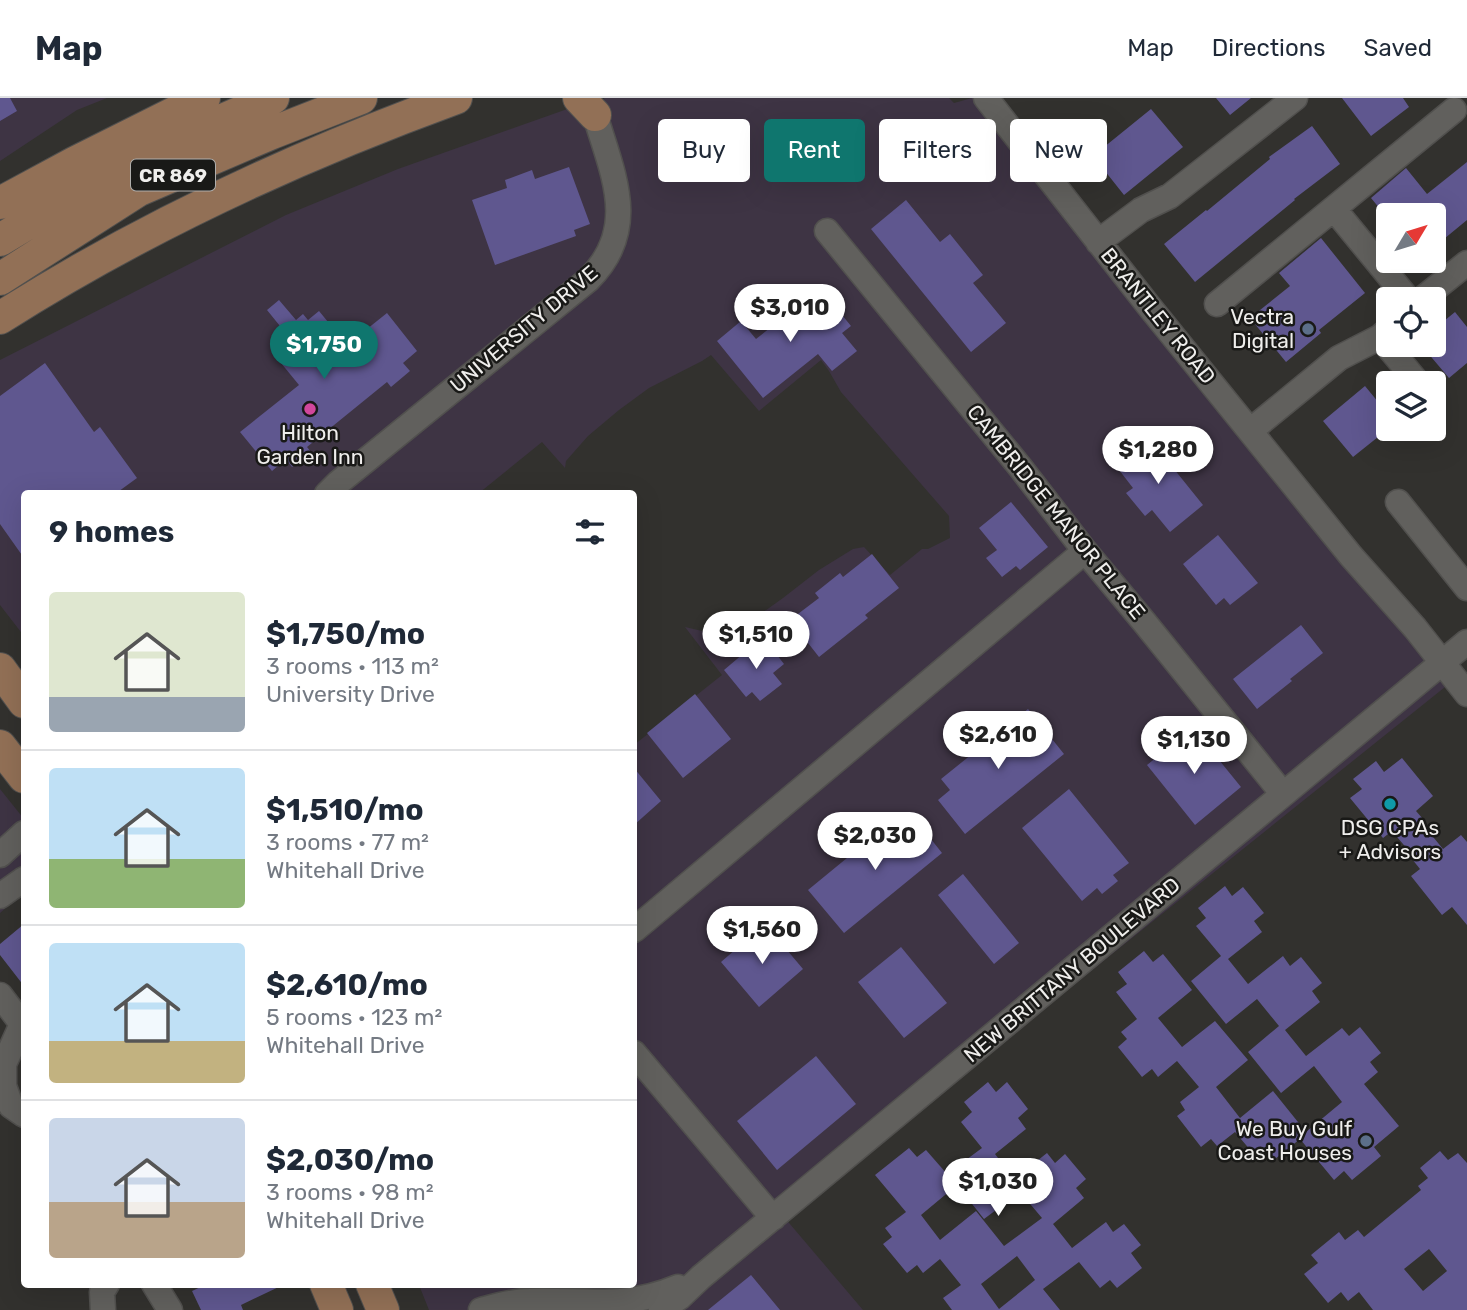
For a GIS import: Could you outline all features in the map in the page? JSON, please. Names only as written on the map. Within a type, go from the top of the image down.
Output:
[{"type":"main road","points":[[0,203],[86,156],[204,98]]},
{"type":"main road","name":"CR 869","points":[[0,240],[136,158],[272,98]]},
{"type":"main road","name":"CR 869","points":[[0,279],[139,190],[272,132],[361,98]]},
{"type":"main road","points":[[0,318],[107,255],[203,205],[374,128],[456,98]]},
{"type":"main road","points":[[0,670],[21,698]]},
{"type":"main road","points":[[0,746],[21,773]]},
{"type":"main road","points":[[328,1288],[337,1310]]},
{"type":"main road","points":[[374,1288],[383,1310]]},
{"type":"street","name":"BRANTLEY ROAD","points":[[986,98],[1250,431],[1467,694]]},
{"type":"street","points":[[1098,242],[1141,209],[1170,196],[1296,98]]},
{"type":"street","name":"UNIVERSITY DRIVE","points":[[331,490],[601,267],[612,246],[619,222],[619,202],[614,176],[589,104]]},
{"type":"street","points":[[1217,304],[1455,111]]},
{"type":"street","points":[[1334,209],[1398,287]]},
{"type":"street","name":"CAMBRIDGE MANOR PLACE","points":[[827,232],[1283,794]]},
{"type":"street","points":[[1437,287],[1467,263]]},
{"type":"street","points":[[1250,431],[1339,358],[1376,337]]},
{"type":"street","points":[[1398,502],[1467,589]]},
{"type":"street","points":[[637,927],[1085,551]]},
{"type":"street","name":"NEW BRITTANY BOULEVARD","points":[[661,1310],[680,1297],[1467,642]]},
{"type":"street","points":[[0,855],[21,836]]},
{"type":"street","points":[[0,896],[21,881]]},
{"type":"street","points":[[0,995],[21,1023]]},
{"type":"street","points":[[21,1030],[4,1064],[4,1086],[11,1106],[21,1113]]},
{"type":"street","points":[[637,1057],[773,1218]]},
{"type":"street","name":"NEW BRITTANY BOULEVARD","points":[[481,1310],[526,1301],[598,1304],[634,1302],[663,1294],[701,1277]]},
{"type":"street","points":[[103,1310],[102,1292],[104,1288]]},
{"type":"street","points":[[156,1288],[170,1310]]},
{"type":"shaded area","points":[[0,98],[107,98],[77,110],[0,161]]},
{"type":"shaded area","points":[[604,98],[949,98],[954,103],[979,98],[1010,136],[1010,182],[1048,182],[1455,679],[784,1217],[863,1310],[429,1310],[420,1288],[637,1288],[637,743],[722,675],[685,627],[728,637],[819,570],[853,549],[864,547],[890,575],[922,549],[928,549],[950,538],[949,516],[841,392],[821,360],[759,411],[711,355],[649,388],[619,410],[588,436],[566,461],[565,468],[542,442],[483,490],[21,490],[21,632],[0,605],[0,360],[286,215],[398,169],[573,107],[605,111]]},
{"type":"shaded area","points":[[0,789],[21,815],[21,895],[0,913]]},
{"type":"building","points":[[0,98],[10,98],[17,111],[0,121]]},
{"type":"building","points":[[1216,98],[1251,98],[1230,115]]},
{"type":"building","points":[[1342,98],[1403,98],[1409,107],[1371,136]]},
{"type":"building","points":[[1151,109],[1183,147],[1124,195],[1107,174],[1107,145]]},
{"type":"building","points":[[1312,126],[1340,164],[1195,282],[1164,244],[1270,159],[1269,157]]},
{"type":"building","points":[[1467,162],[1467,220],[1446,237],[1446,203],[1376,204],[1371,198],[1406,168],[1427,194]]},
{"type":"building","points":[[569,167],[590,224],[574,230],[576,236],[495,265],[472,200],[507,188],[505,180],[532,170],[535,179]]},
{"type":"building","points":[[906,200],[940,242],[950,234],[983,275],[973,283],[1006,323],[971,352],[871,229]]},
{"type":"building","points":[[1321,238],[1365,293],[1319,330],[1321,333],[1286,362],[1250,318],[1290,286],[1279,273]]},
{"type":"building","points":[[820,288],[851,326],[842,333],[857,351],[832,371],[818,354],[763,398],[717,341],[741,321],[756,339]]},
{"type":"building","name":"Hilton Garden Inn","points":[[279,300],[296,320],[303,314],[308,320],[319,311],[347,345],[387,313],[417,351],[403,363],[410,371],[391,387],[387,382],[307,447],[311,452],[292,467],[286,459],[272,471],[240,432],[299,385],[272,352],[281,345],[276,338],[284,331],[267,310]]},
{"type":"building","points":[[1455,312],[1467,327],[1467,363],[1449,378],[1446,371],[1431,357],[1446,357],[1446,319]]},
{"type":"building","points":[[45,363],[94,432],[100,427],[137,478],[120,490],[21,490],[21,554],[0,524],[0,396]]},
{"type":"building","points":[[1365,386],[1376,399],[1376,439],[1353,457],[1323,421]]},
{"type":"building","points":[[1149,438],[1203,505],[1170,532],[1152,510],[1145,516],[1126,493],[1133,488],[1116,466]]},
{"type":"building","points":[[1011,502],[1048,547],[1020,570],[1016,566],[1002,577],[986,558],[997,550],[979,528]]},
{"type":"building","points":[[1218,535],[1258,583],[1230,605],[1224,598],[1216,605],[1183,564]]},
{"type":"building","points":[[872,554],[899,588],[865,615],[868,618],[819,657],[790,620],[819,598],[815,593],[840,573],[843,577]]},
{"type":"building","points":[[1301,625],[1323,653],[1257,709],[1233,679]]},
{"type":"building","points":[[763,637],[784,664],[773,673],[782,684],[760,701],[752,692],[746,697],[724,670]]},
{"type":"building","points":[[695,694],[731,739],[683,778],[647,733]]},
{"type":"building","points":[[1028,709],[1064,754],[965,834],[938,800],[950,790],[941,779]]},
{"type":"building","points":[[1193,728],[1241,787],[1195,825],[1147,765]]},
{"type":"building","points":[[1402,758],[1433,796],[1416,811],[1423,819],[1420,821],[1443,849],[1461,835],[1467,842],[1467,925],[1452,907],[1442,915],[1411,876],[1420,869],[1412,859],[1414,857],[1392,831],[1383,838],[1350,798],[1362,789],[1353,779],[1376,761],[1384,772]]},
{"type":"building","points":[[637,772],[661,801],[637,822]]},
{"type":"building","points":[[1069,789],[1129,863],[1113,875],[1118,881],[1102,894],[1097,888],[1082,901],[1022,828]]},
{"type":"building","points":[[903,812],[911,822],[915,819],[942,853],[844,933],[808,890]]},
{"type":"building","points":[[963,874],[1019,943],[994,964],[938,895]]},
{"type":"building","points":[[1225,886],[1232,896],[1243,887],[1264,913],[1254,921],[1262,932],[1228,959],[1248,984],[1283,956],[1290,966],[1301,957],[1322,983],[1312,991],[1320,1002],[1285,1030],[1306,1056],[1342,1028],[1349,1036],[1360,1027],[1381,1053],[1370,1062],[1378,1072],[1364,1084],[1399,1126],[1374,1147],[1381,1156],[1352,1180],[1344,1171],[1334,1180],[1300,1139],[1275,1159],[1267,1149],[1257,1158],[1235,1132],[1217,1146],[1211,1139],[1201,1147],[1177,1116],[1185,1110],[1180,1102],[1199,1087],[1177,1061],[1158,1077],[1152,1069],[1142,1077],[1118,1047],[1127,1039],[1121,1032],[1137,1019],[1116,992],[1127,984],[1118,972],[1144,951],[1153,962],[1163,954],[1192,990],[1158,1018],[1182,1047],[1215,1021],[1248,1060],[1216,1087],[1240,1118],[1273,1091],[1306,1132],[1342,1102],[1314,1066],[1281,1093],[1248,1052],[1279,1026],[1257,999],[1226,1024],[1191,981],[1221,956],[1196,926],[1206,918],[1198,908]]},
{"type":"building","points":[[765,924],[803,969],[759,1007],[721,962]]},
{"type":"building","points":[[21,926],[21,982],[0,955],[0,944]]},
{"type":"building","points":[[901,947],[947,1003],[904,1038],[858,982]]},
{"type":"building","points":[[816,1056],[856,1104],[777,1170],[737,1121]]},
{"type":"building","points":[[988,1082],[996,1092],[1007,1082],[1028,1109],[1018,1118],[1026,1129],[995,1154],[1014,1179],[1047,1153],[1055,1163],[1065,1154],[1086,1179],[1076,1188],[1084,1198],[1053,1224],[1072,1248],[1106,1222],[1113,1232],[1124,1224],[1141,1245],[1131,1253],[1142,1268],[1117,1288],[1110,1280],[1100,1288],[1079,1262],[1043,1289],[1060,1310],[952,1310],[943,1298],[961,1285],[940,1259],[923,1273],[917,1265],[907,1273],[883,1244],[892,1237],[885,1228],[906,1212],[875,1175],[909,1148],[917,1157],[926,1150],[947,1174],[982,1148],[961,1122],[972,1112],[964,1102]],"holes":[[[957,1185],[984,1219],[1020,1192],[1042,1218],[1004,1246],[976,1211],[940,1240],[921,1215]],[[1017,1256],[1035,1280],[999,1309],[981,1284]]]},
{"type":"building","points":[[1440,1151],[1448,1160],[1458,1153],[1467,1163],[1467,1310],[1373,1310],[1359,1292],[1348,1301],[1341,1292],[1328,1303],[1304,1274],[1318,1263],[1311,1255],[1339,1232],[1345,1240],[1358,1230],[1364,1237],[1421,1190],[1418,1186],[1428,1178],[1420,1168]],"holes":[[[1429,1249],[1447,1271],[1423,1291],[1404,1269]]]},
{"type":"building","points":[[751,1275],[780,1310],[708,1310]]},
{"type":"building","points":[[198,1288],[277,1288],[241,1305],[243,1310],[201,1310],[192,1291]]},
{"type":"place","name":"Vectra Digital","points":[[1308,329]]},
{"type":"place","name":"Hilton Garden Inn","points":[[310,409]]},
{"type":"place","name":"DSG CPAs + Advisors","points":[[1390,804]]},
{"type":"place","name":"We Buy Gulf Coast Houses","points":[[1366,1141]]}]
